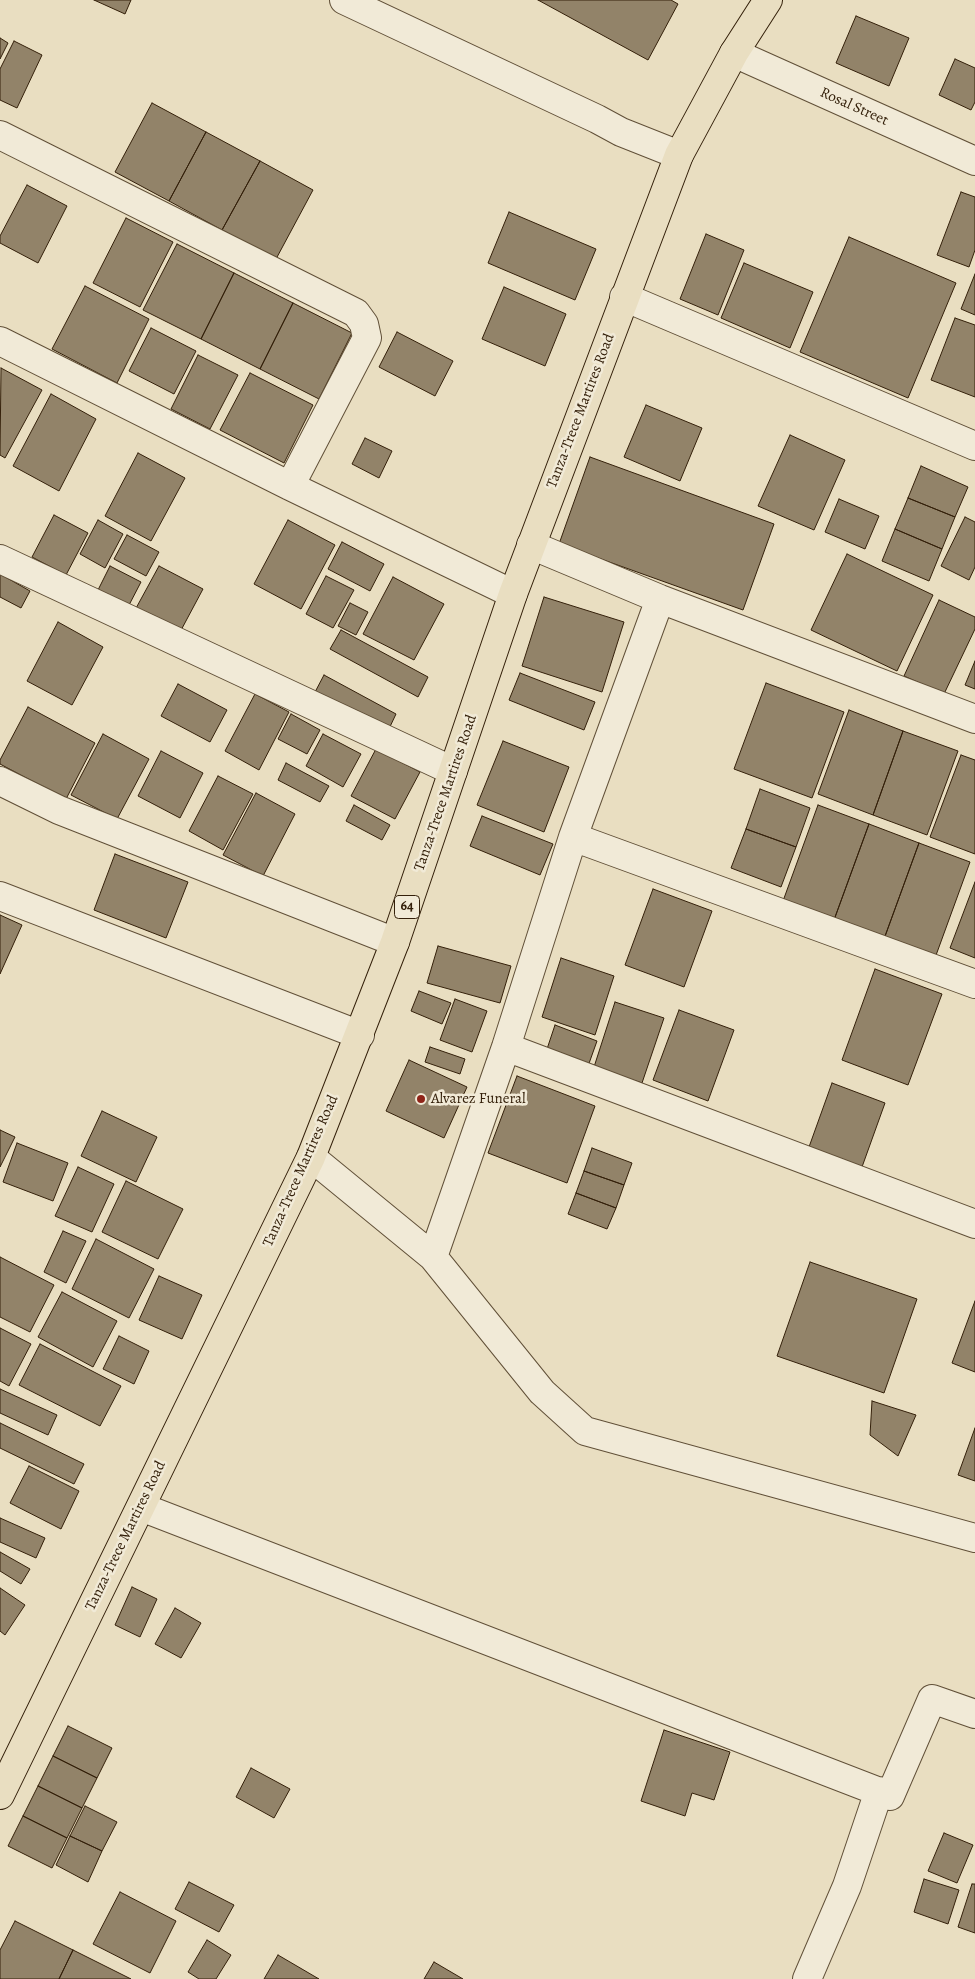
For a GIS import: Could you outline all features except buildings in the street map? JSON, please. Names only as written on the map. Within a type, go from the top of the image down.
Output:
[{"type":"main road","name":"Tanza-Trece Martires Road","points":[[0,1795],[311,1156],[395,942],[530,545],[679,156],[734,53],[768,0]]},
{"type":"street","points":[[344,0],[621,132],[679,156]]},
{"type":"street","name":"Rosal Street","points":[[734,53],[975,161]]},
{"type":"street","points":[[0,135],[356,313],[364,324],[367,338],[290,486]]},
{"type":"street","points":[[624,297],[975,446]]},
{"type":"street","points":[[0,341],[290,486],[513,594]]},
{"type":"street","points":[[530,545],[660,599],[975,719]]},
{"type":"street","points":[[0,559],[453,771]]},
{"type":"street","points":[[433,1257],[506,1047],[572,837],[660,599]]},
{"type":"street","points":[[0,781],[59,810],[395,942]]},
{"type":"street","points":[[572,837],[975,984]]},
{"type":"street","points":[[0,896],[360,1035]]},
{"type":"street","points":[[506,1047],[975,1224]]},
{"type":"street","points":[[311,1156],[433,1257],[542,1392],[585,1431],[975,1538]]},
{"type":"street","points":[[141,1507],[890,1796],[932,1699],[975,1714]]},
{"type":"street","points":[[807,1979],[848,1886],[879,1791]]},
{"type":"place","name":"Alvarez Funeral","points":[[421,1099]]}]
